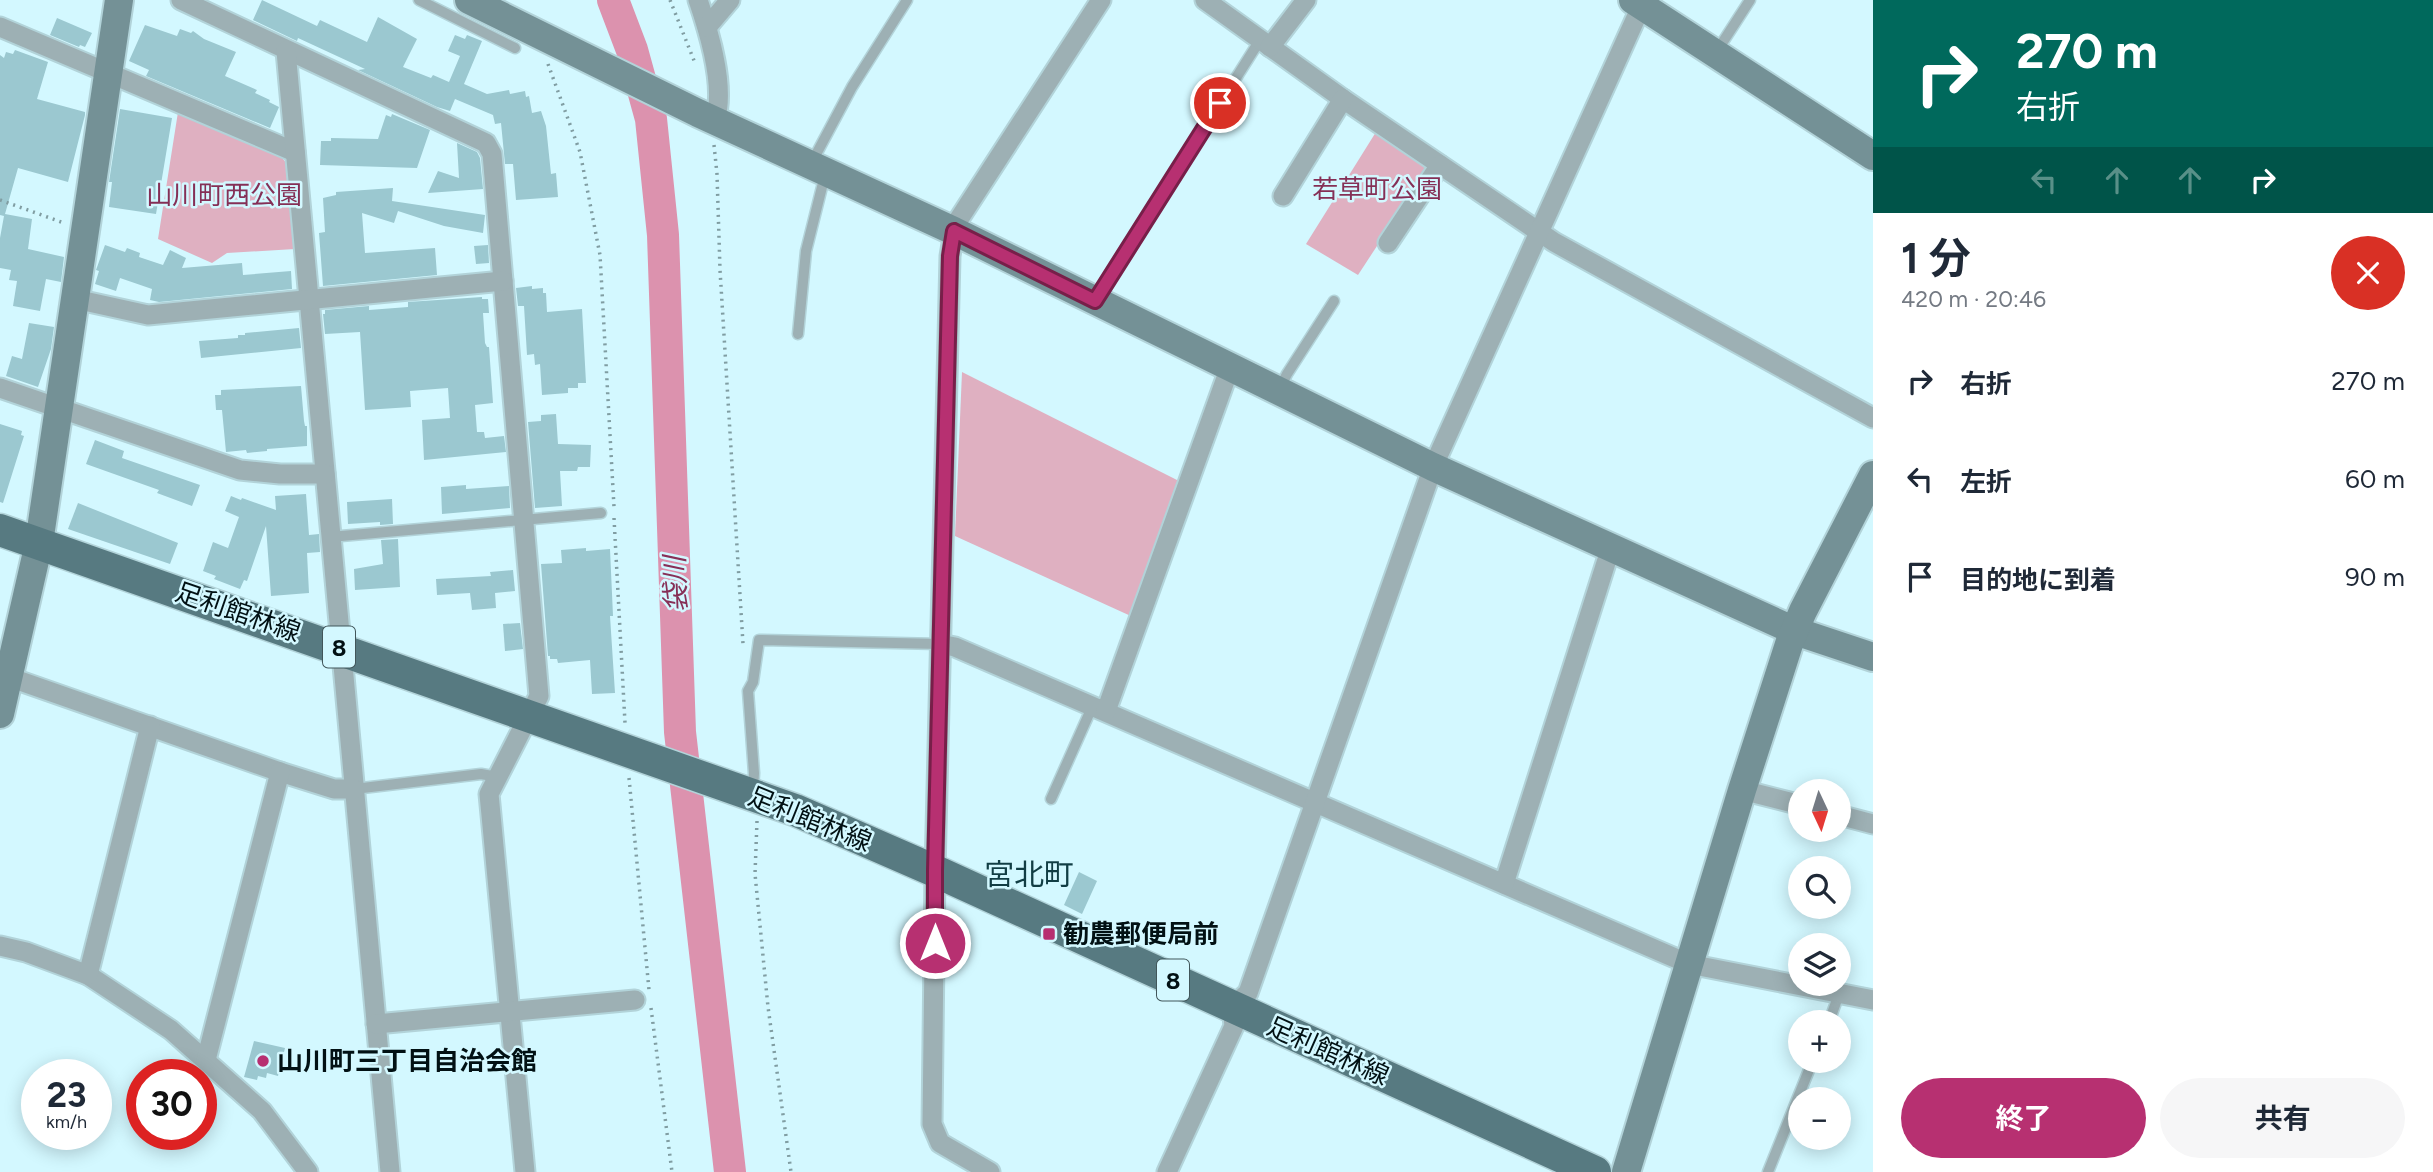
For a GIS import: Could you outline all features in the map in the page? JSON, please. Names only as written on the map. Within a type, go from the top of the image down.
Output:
[{"type":"main road","name":"足利館林線","points":[[0,530],[530,715],[633,761],[795,810],[935,871],[1595,1172]]},
{"type":"street","points":[[0,714],[4,675],[39,543],[119,0]]},
{"type":"street","points":[[181,0],[485,143],[492,154],[539,696],[489,794],[525,1172]]},
{"type":"street","points":[[469,0],[548,50],[709,125],[819,168],[954,231],[1433,467],[1795,631],[1873,657]]},
{"type":"street","points":[[698,0],[707,27],[719,98],[719,108],[709,125]]},
{"type":"street","points":[[707,27],[730,0]]},
{"type":"street","points":[[990,1172],[940,1143],[933,1124],[935,871],[950,256],[954,231],[1101,0]]},
{"type":"street","points":[[1205,0],[1343,99],[1539,233],[1873,418]]},
{"type":"street","points":[[1265,43],[1306,0]]},
{"type":"street","points":[[1167,1172],[1234,1026],[1232,1007],[1248,993],[1433,467],[1539,233],[1639,2],[1873,156]]},
{"type":"street","points":[[0,27],[295,152]]},
{"type":"street","points":[[286,51],[390,1172]]},
{"type":"street","points":[[1283,195],[1343,99]]},
{"type":"street","points":[[1388,243],[1440,165]]},
{"type":"street","points":[[75,299],[148,315],[503,281]]},
{"type":"street","points":[[1099,708],[1230,367]]},
{"type":"street","points":[[0,388],[240,470],[280,474],[325,474]]},
{"type":"street","points":[[1626,1172],[1742,790],[1795,631],[1873,475]]},
{"type":"street","points":[[1504,884],[1611,547]]},
{"type":"street","points":[[940,644],[955,647],[1099,708],[1689,964],[1788,983]]},
{"type":"street","points":[[4,675],[280,772],[334,789],[354,789]]},
{"type":"street","points":[[88,975],[150,726]]},
{"type":"street","points":[[206,1059],[280,772]]},
{"type":"street","points":[[1742,790],[1788,802]]},
{"type":"street","points":[[1852,818],[1873,824]]},
{"type":"street","points":[[0,946],[26,952],[88,975],[171,1030],[205,1059]]},
{"type":"street","points":[[1851,995],[1873,1000]]},
{"type":"street","points":[[376,1024],[635,1000]]},
{"type":"street","points":[[217,1070],[262,1111],[307,1172]]},
{"type":"lane","points":[[419,0],[515,48]]},
{"type":"lane","points":[[799,334],[806,251],[819,192],[819,168],[852,87],[907,0]]},
{"type":"lane","points":[[1715,54],[1750,0]]},
{"type":"lane","points":[[1095,301],[1265,43]]},
{"type":"lane","points":[[1278,391],[1334,301]]},
{"type":"lane","points":[[330,537],[601,513]]},
{"type":"lane","points":[[755,796],[748,691],[753,682],[760,640],[940,644]]},
{"type":"lane","points":[[1051,799],[1099,708]]},
{"type":"lane","points":[[354,789],[481,774],[498,777]]},
{"type":"lane","points":[[1768,1172],[1808,1073]]},
{"type":"path","points":[[670,0],[695,63]]},
{"type":"path","points":[[548,50],[580,152],[600,254],[625,723]]},
{"type":"path","points":[[709,125],[717,174],[720,270],[744,650]]},
{"type":"path","points":[[0,201],[85,230]]},
{"type":"path","points":[[633,761],[650,999],[672,1172]]},
{"type":"path","points":[[755,796],[755,874],[768,1007],[791,1172]]},
{"type":"green space","name":"山川町西公園","points":[[178,112],[278,153],[288,165],[295,249],[227,253],[212,263],[158,239]]},
{"type":"green space","name":"若草町公園","points":[[1376,132],[1428,168],[1358,275],[1306,244]]},
{"type":"green space","points":[[962,372],[1179,481],[1133,617],[955,536]]},
{"type":"building","points":[[262,0],[317,26],[320,20],[367,42],[378,17],[417,39],[403,67],[449,82],[460,56],[448,51],[455,35],[465,39],[467,35],[482,41],[464,84],[487,94],[509,90],[510,94],[525,91],[526,97],[529,96],[532,113],[541,111],[546,126],[551,174],[556,173],[558,197],[516,200],[513,164],[505,164],[501,123],[495,124],[493,115],[455,99],[450,111],[437,107],[358,70],[365,69],[253,20]]},
{"type":"building","points":[[57,18],[92,33],[85,47],[50,35]]},
{"type":"building","points":[[145,25],[177,36],[180,29],[191,33],[193,31],[204,39],[236,52],[225,76],[257,90],[255,93],[279,107],[270,128],[146,76],[149,70],[129,61]]},
{"type":"building","points":[[15,50],[48,62],[37,99],[85,112],[68,182],[18,168],[5,214],[32,219],[28,249],[64,257],[61,282],[46,279],[40,311],[13,306],[17,281],[9,280],[11,270],[0,268],[0,238],[4,216],[0,215],[0,55],[4,58],[6,52],[13,54]]},
{"type":"building","points":[[120,109],[172,118],[156,214],[109,207],[112,182],[109,182]]},
{"type":"building","points":[[392,114],[430,130],[417,168],[320,165],[321,141],[331,141],[331,138],[378,139],[386,115],[391,117]]},
{"type":"building","points":[[457,143],[477,152],[483,189],[428,193],[438,171],[459,178]]},
{"type":"building","points":[[393,188],[392,201],[485,215],[483,233],[444,226],[398,211],[394,223],[362,213],[365,253],[435,248],[437,275],[323,286],[319,233],[325,232],[323,198],[336,195],[336,192]]},
{"type":"building","points":[[105,245],[125,252],[127,248],[140,253],[139,257],[163,265],[170,250],[186,258],[182,268],[242,263],[243,275],[291,271],[292,289],[159,302],[150,300],[152,289],[120,278],[116,291],[95,284],[99,271],[96,270]]},
{"type":"building","points":[[488,245],[489,263],[476,264],[474,246]]},
{"type":"building","points":[[532,286],[532,289],[543,288],[543,293],[546,293],[547,312],[582,309],[586,383],[578,383],[578,388],[568,388],[568,393],[542,395],[540,364],[535,365],[534,354],[527,355],[524,306],[518,306],[516,288]]},
{"type":"building","points":[[482,297],[488,299],[489,313],[483,313],[485,343],[489,347],[493,403],[475,405],[477,432],[484,432],[485,438],[504,436],[506,452],[424,460],[422,420],[450,418],[448,388],[410,391],[411,407],[365,410],[360,332],[325,334],[323,314],[325,310],[369,306],[369,310],[408,307],[408,302]]},
{"type":"building","points":[[29,323],[54,327],[51,349],[38,387],[6,376],[12,356],[22,359]]},
{"type":"building","points":[[299,328],[301,348],[201,358],[199,341]]},
{"type":"building","points":[[301,386],[307,446],[247,453],[246,450],[226,452],[222,410],[216,410],[215,395],[221,395],[221,390]]},
{"type":"building","points":[[556,414],[558,444],[591,445],[590,467],[578,467],[577,471],[560,471],[562,506],[535,508],[528,422],[541,421],[541,415]]},
{"type":"building","points":[[0,424],[22,431],[21,435],[24,436],[3,503],[0,502]]},
{"type":"building","points":[[95,440],[124,451],[122,458],[200,485],[192,506],[157,493],[159,490],[86,464]]},
{"type":"building","points":[[466,485],[466,489],[509,486],[510,508],[442,514],[441,487]]},
{"type":"building","points":[[306,494],[309,535],[319,534],[320,552],[307,553],[309,593],[271,596],[266,526],[247,581],[244,580],[240,589],[214,579],[216,576],[203,571],[213,542],[228,548],[239,517],[225,511],[231,496],[276,510],[275,496]]},
{"type":"building","points":[[392,499],[393,524],[348,524],[347,502]]},
{"type":"building","points":[[78,503],[178,543],[170,564],[68,529]]},
{"type":"building","points":[[398,539],[400,587],[355,590],[354,569],[383,564],[381,540]]},
{"type":"building","points":[[586,548],[586,551],[610,549],[613,616],[610,616],[615,693],[592,694],[590,660],[558,663],[557,659],[550,659],[548,656],[541,564],[562,563],[561,550]]},
{"type":"building","points":[[513,570],[515,591],[495,593],[496,608],[472,610],[470,593],[437,595],[436,579],[491,576],[490,572]]},
{"type":"building","points":[[520,623],[523,649],[505,651],[503,624]]},
{"type":"building","points":[[1079,872],[1097,881],[1082,914],[1064,905]]},
{"type":"building","name":"山川町三丁目自治会館","points":[[254,1041],[285,1048],[278,1076],[267,1073],[266,1078],[258,1076],[257,1080],[244,1077]]},
{"type":"waterway","name":"袋川","points":[[613,0],[632,50],[651,119],[663,235],[680,732],[730,1172]]},
{"type":"place","name":"勧農郵便局前","points":[[1049,934]]},
{"type":"place","name":"山川町三丁目自治会館","points":[[263,1061]]},
{"type":"district","name":"宮北町","points":[[1029,874]]},
{"type":"route","points":[[935,943],[950,256],[954,231],[1095,301],[1220,103]]}]
